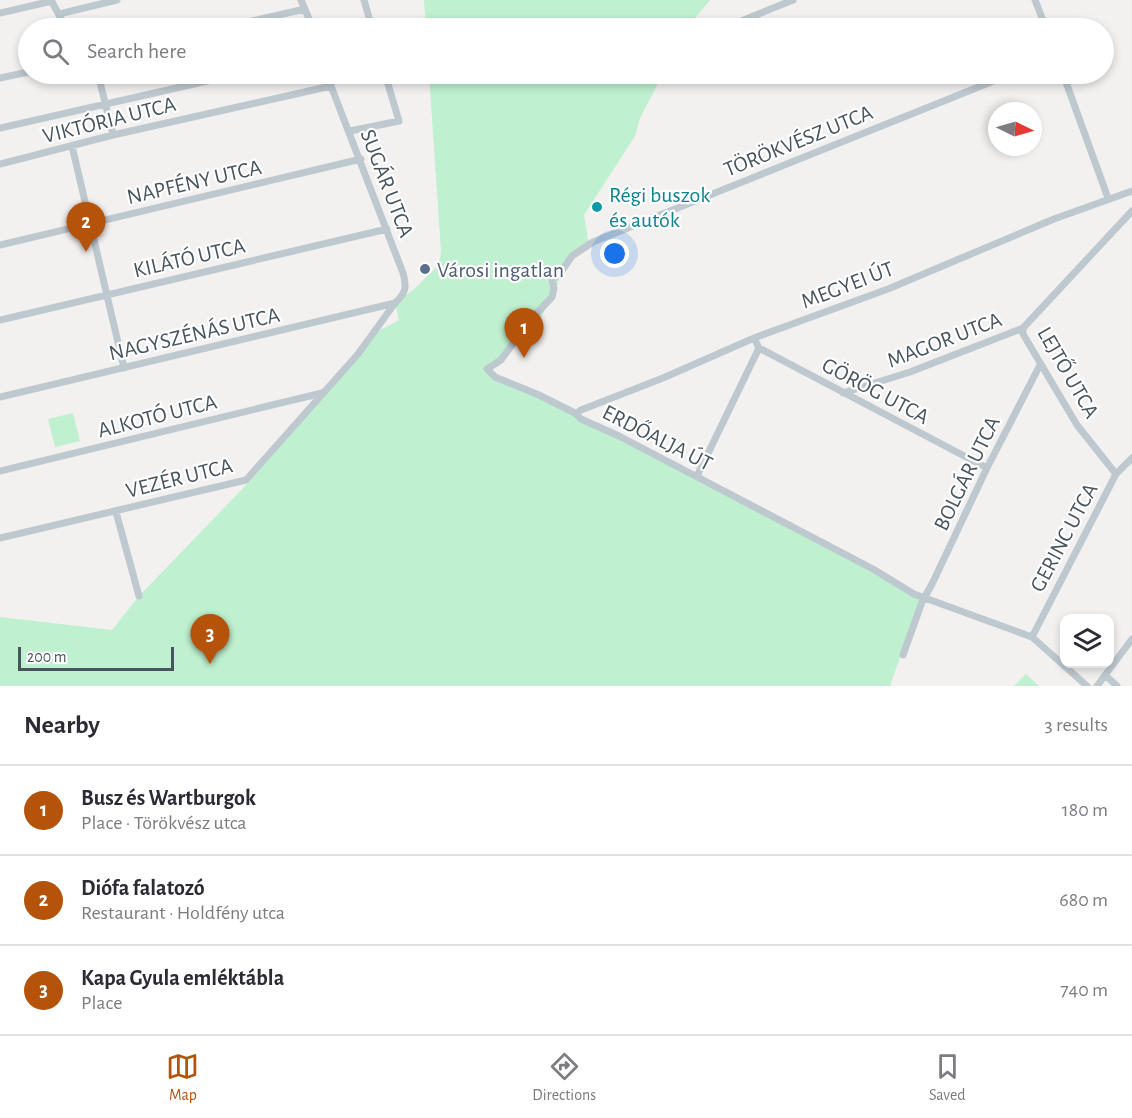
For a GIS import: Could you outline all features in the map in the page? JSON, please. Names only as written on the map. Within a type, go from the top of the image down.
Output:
[{"type":"street","points":[[59,14],[117,0]]},
{"type":"street","points":[[301,0],[309,18]]},
{"type":"street","points":[[364,0],[369,18]]},
{"type":"street","points":[[749,18],[793,0]]},
{"type":"street","points":[[1035,0],[1042,18]]},
{"type":"street","points":[[0,13],[52,1],[61,18]]},
{"type":"street","points":[[265,18],[305,9]]},
{"type":"street","points":[[0,78],[18,74]]},
{"type":"street","points":[[101,84],[113,135]]},
{"type":"street","points":[[0,128],[195,84]]},
{"type":"street","points":[[350,132],[399,122],[388,84]]},
{"type":"street","name":"TÖRÖKVÉSZ UTCA","points":[[487,369],[503,358],[512,345],[528,330],[535,314],[551,298],[554,290],[552,280],[555,276],[560,273],[572,256],[592,242],[986,84]]},
{"type":"street","points":[[1067,84],[1108,198]]},
{"type":"street","name":"SUGÁR UTCA","points":[[331,86],[361,159],[406,285],[403,296],[395,303]]},
{"type":"street","name":"VIKTÓRIA UTCA","points":[[0,164],[113,135],[331,86]]},
{"type":"street","points":[[72,146],[124,368]]},
{"type":"street","name":"NAPFÉNY UTCA","points":[[0,245],[361,159]]},
{"type":"street","name":"MEGYEI ÚT","points":[[576,414],[754,338],[888,289],[1054,219],[1132,191]]},
{"type":"street","name":"LEJTŐ UTCA","points":[[1116,474],[1077,425],[1023,334],[1023,328],[1132,211]]},
{"type":"street","name":"KILÁTÓ UTCA","points":[[0,320],[387,229]]},
{"type":"street","name":"NAGYSZÉNÁS UTCA","points":[[0,397],[395,303]]},
{"type":"street","name":"VEZÉR UTCA","points":[[0,538],[246,480],[372,336],[395,303]]},
{"type":"street","name":"MAGOR UTCA","points":[[843,393],[910,372],[1023,328]]},
{"type":"street","points":[[697,476],[759,348],[754,338]]},
{"type":"street","name":"GÖRÖG UTCA","points":[[759,348],[987,468]]},
{"type":"street","name":"BOLGÁR UTCA","points":[[903,655],[925,597],[987,468],[1041,365]]},
{"type":"street","name":"ERDŐALJA ÚT","points":[[487,369],[495,376],[539,395],[576,414],[581,419],[697,476],[873,569],[909,592],[1032,637]]},
{"type":"street","name":"ALKOTÓ UTCA","points":[[0,471],[322,393]]},
{"type":"street","name":"GERINC UTCA","points":[[1032,637],[1116,474],[1132,459]]},
{"type":"street","points":[[116,512],[139,596]]},
{"type":"street","points":[[1032,637],[1087,686]]},
{"type":"street","points":[[1097,686],[1132,639]]},
{"type":"street","points":[[1105,675],[1117,686]]},
{"type":"green space","points":[[424,0],[710,0],[695,18],[425,18]]},
{"type":"green space","points":[[430,84],[658,84],[640,118],[635,136],[584,215],[589,246],[565,266],[537,324],[515,347],[488,368],[508,381],[921,597],[890,686],[0,686],[0,617],[112,630],[139,596],[249,482],[380,330],[399,320],[395,303],[413,290],[439,265],[441,251]]},
{"type":"green space","points":[[73,413],[80,441],[55,447],[48,419]]},
{"type":"green space","points":[[1026,674],[1039,686],[1014,686]]},
{"type":"place","name":"Régi buszok és autók","points":[[597,207]]},
{"type":"place","name":"Diófa falatozó","points":[[86,252]]},
{"type":"place","name":"Városi ingatlan","points":[[425,269]]},
{"type":"place","name":"Busz és Wartburgok","points":[[524,358]]},
{"type":"place","name":"Kapa Gyula emléktábla","points":[[210,664]]}]
